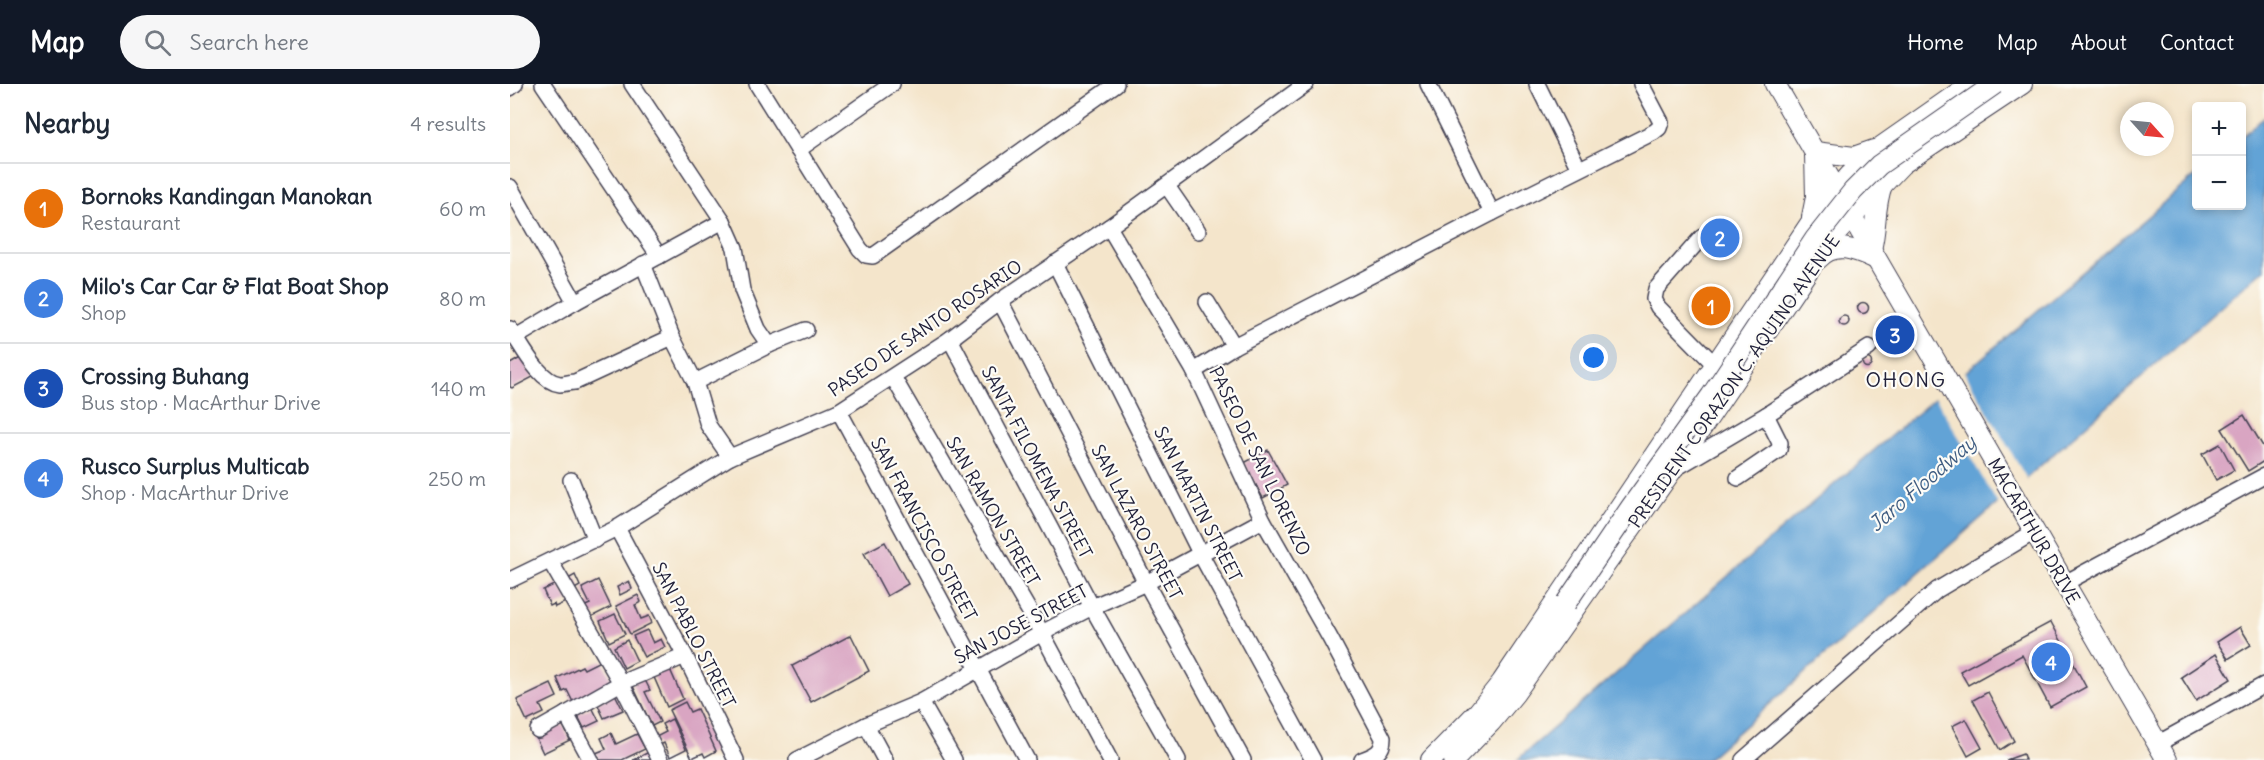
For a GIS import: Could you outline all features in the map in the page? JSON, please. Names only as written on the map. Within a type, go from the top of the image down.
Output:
[{"type":"main road","name":"MACARTHUR DRIVE","points":[[1774,84],[2065,583],[2160,755]]},
{"type":"main road","name":"PRESIDENT CORAZON C. AQUINO AVENUE","points":[[1454,760],[1508,701],[1547,631],[1715,365],[1808,227],[1837,190],[1878,149],[1971,84]]},
{"type":"main road","name":"PRESIDENT CORAZON C. AQUINO AVENUE","points":[[1547,631],[1650,479],[1711,396],[1815,239],[1847,198],[1879,165],[1995,84]]},
{"type":"main road","name":"PRESIDENT CORAZON C. AQUINO AVENUE","points":[[1431,760],[1478,712],[1547,631],[1669,472],[1701,429],[1826,244],[1902,164],[2022,84]]},
{"type":"main road","points":[[1808,227],[1815,210],[1815,152],[1854,157],[1878,149]]},
{"type":"main road","points":[[1812,266],[1825,252],[1838,248],[1853,248],[1873,254],[1876,201],[1884,181]]},
{"type":"street","points":[[510,88],[515,84]]},
{"type":"street","points":[[543,84],[658,256]]},
{"type":"street","points":[[632,84],[723,221],[735,248],[742,290],[758,329],[769,345]]},
{"type":"street","points":[[758,84],[860,249],[866,255],[873,256],[1116,84]]},
{"type":"street","points":[[798,150],[892,84]]},
{"type":"street","name":"PASEO DE SANTO ROSARIO","points":[[510,580],[617,528],[730,457],[839,411],[950,339],[1000,301],[1167,186],[1306,84]]},
{"type":"street","points":[[1428,84],[1492,213]]},
{"type":"street","points":[[1538,84],[1579,169]]},
{"type":"street","points":[[1194,371],[1234,346],[1659,128],[1661,122],[1641,84]]},
{"type":"street","points":[[1167,186],[1198,231]]},
{"type":"street","points":[[510,187],[575,302]]},
{"type":"street","points":[[672,337],[574,382],[560,384],[550,380],[531,362],[513,333],[575,302],[723,221]]},
{"type":"street","points":[[1715,365],[1658,307],[1654,299],[1656,289],[1688,256],[1693,246],[1718,226]]},
{"type":"street","name":"PASEO DE SAN LORENZO","points":[[1109,227],[1194,371],[1263,520],[1383,738],[1383,747],[1378,754],[1362,760]]},
{"type":"street","name":"SAN MARTIN STREET","points":[[1055,263],[1201,555],[1313,760]]},
{"type":"street","points":[[643,264],[672,337],[695,382],[708,425],[730,457]]},
{"type":"street","name":"SAN LAZARO STREET","points":[[1000,301],[1146,583],[1243,760]]},
{"type":"street","points":[[1207,302],[1234,346]]},
{"type":"street","points":[[695,382],[769,345],[806,330]]},
{"type":"street","name":"SANTA FILOMENA STREET","points":[[950,339],[1092,607],[1178,760]]},
{"type":"street","points":[[1669,472],[1766,415],[1869,348]]},
{"type":"street","name":"SAN RAMON STREET","points":[[893,376],[1042,633],[1110,760]]},
{"type":"street","name":"SAN FRANCISCO STREET","points":[[839,411],[1027,760]]},
{"type":"street","points":[[1738,478],[1779,450],[1780,443],[1766,415]]},
{"type":"street","points":[[2065,583],[2264,476]]},
{"type":"street","points":[[571,480],[595,540]]},
{"type":"street","name":"SAN JOSE STREET","points":[[807,758],[866,725],[921,702],[1042,633],[1201,555],[1263,520]]},
{"type":"street","name":"SAN PABLO STREET","points":[[617,528],[685,656],[736,760]]},
{"type":"street","points":[[1743,760],[1937,590],[2033,528]]},
{"type":"street","points":[[550,561],[621,683],[660,760]]},
{"type":"street","points":[[538,730],[621,683],[685,656]]},
{"type":"street","points":[[2160,755],[2264,685]]},
{"type":"street","points":[[921,702],[954,760]]},
{"type":"street","points":[[566,714],[591,760]]},
{"type":"street","points":[[866,725],[885,760]]},
{"type":"water","name":"Jaro Floodway","points":[[2264,117],[2264,269],[1706,760],[1517,760],[1783,528],[2192,178],[2192,210],[2246,210],[2246,133]]},
{"type":"pier","points":[[1963,370],[2028,481],[1999,506],[1934,395]]},
{"type":"building","points":[[1863,302],[1869,308],[1863,314],[1857,308]]},
{"type":"building","points":[[1844,316],[1849,321],[1844,326],[1839,321]]},
{"type":"building","points":[[522,357],[533,377],[512,388],[510,387],[510,364]]},
{"type":"building","points":[[1867,358],[1872,363],[1867,368],[1862,363]]},
{"type":"building","points":[[2244,415],[2264,448],[2264,461],[2248,471],[2222,429]]},
{"type":"building","points":[[2220,444],[2234,470],[2216,480],[2202,454]]},
{"type":"building","points":[[1268,450],[1287,485],[1263,498],[1244,463]]},
{"type":"building","points":[[885,542],[908,584],[887,596],[864,553]]},
{"type":"building","points":[[575,575],[580,586],[573,590],[568,579]]},
{"type":"building","points":[[598,580],[611,607],[589,618],[583,607],[590,604],[582,588]]},
{"type":"building","points":[[629,581],[632,589],[620,595],[617,587]]},
{"type":"building","points":[[558,583],[568,601],[555,607],[554,604],[550,606],[543,590]]},
{"type":"building","points":[[638,595],[641,602],[635,605],[641,619],[649,616],[652,623],[630,634],[616,606]]},
{"type":"building","points":[[615,614],[625,634],[609,642],[600,621]]},
{"type":"building","points":[[2051,622],[2086,687],[2050,707],[2022,655],[1968,685],[1960,671]]},
{"type":"building","points":[[2240,627],[2251,645],[2228,659],[2217,642]]},
{"type":"building","points":[[647,630],[653,643],[661,639],[665,647],[644,657],[633,636]]},
{"type":"building","points":[[851,635],[869,671],[811,702],[792,666]]},
{"type":"building","points":[[627,640],[637,661],[624,668],[614,647]]},
{"type":"building","points":[[2216,654],[2231,679],[2196,701],[2181,677]]},
{"type":"building","points":[[602,660],[613,683],[574,704],[567,690],[563,692],[557,678],[582,666],[584,669]]},
{"type":"building","points":[[669,667],[683,699],[667,707],[653,675]]},
{"type":"building","points":[[644,678],[650,690],[645,692],[660,722],[652,726],[632,684]]},
{"type":"building","points":[[551,684],[557,697],[540,705],[544,713],[527,721],[517,700]]},
{"type":"building","points":[[1988,692],[2014,741],[2000,750],[1973,700]]},
{"type":"building","points":[[615,694],[623,710],[604,718],[597,703]]},
{"type":"building","points":[[685,702],[690,712],[697,709],[716,751],[705,757],[703,753],[692,758],[669,710]]},
{"type":"building","points":[[592,707],[599,721],[584,728],[577,714]]},
{"type":"building","points":[[672,719],[686,749],[670,757],[664,743],[658,746],[654,738],[666,732],[662,724]]},
{"type":"building","points":[[1966,719],[1982,748],[1968,756],[1952,726]]},
{"type":"building","points":[[563,725],[570,740],[543,753],[536,738]]},
{"type":"building","points":[[611,733],[616,744],[637,734],[645,749],[622,760],[599,760],[596,753],[606,749],[601,738]]},
{"type":"building","points":[[649,752],[653,760],[633,760]]},
{"type":"building","points":[[2023,754],[2025,760],[2006,760]]},
{"type":"place","name":"Milo's Car Car & Flat Boat Shop","points":[[1720,238]]},
{"type":"place","name":"Bornoks Kandingan Manokan","points":[[1711,306]]},
{"type":"place","name":"Crossing Buhang","points":[[1895,335]]},
{"type":"place","name":"Rusco Surplus Multicab","points":[[2051,662]]},
{"type":"district","name":"OHONG","points":[[1906,379]]}]
